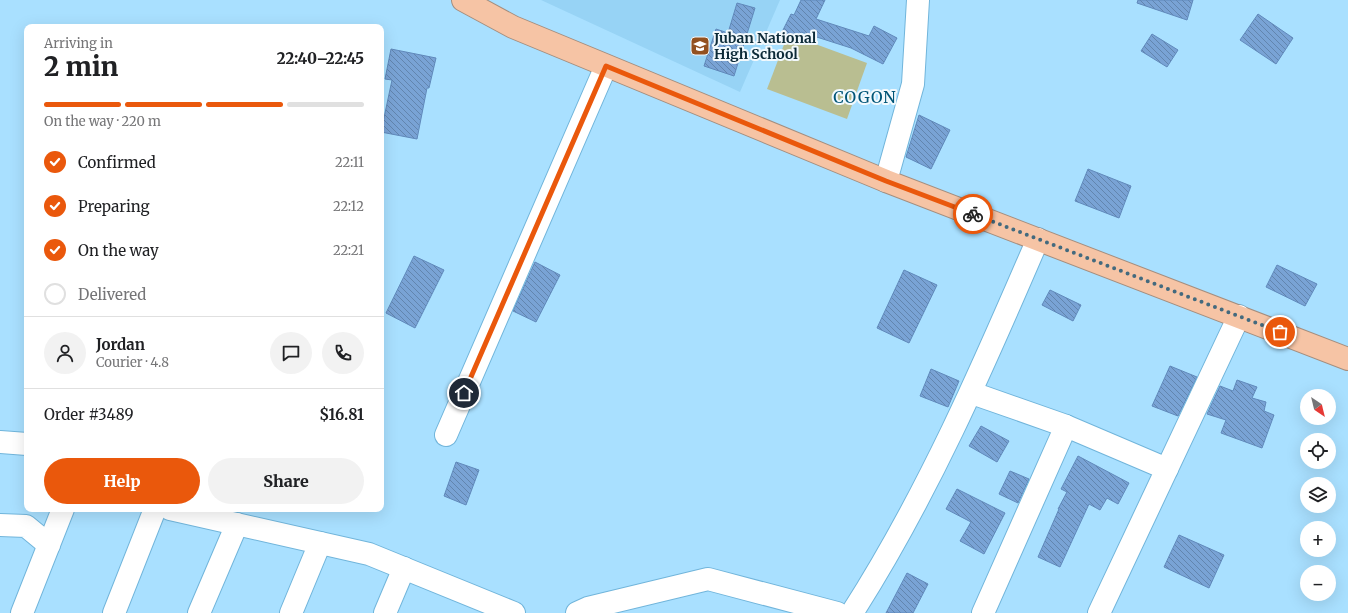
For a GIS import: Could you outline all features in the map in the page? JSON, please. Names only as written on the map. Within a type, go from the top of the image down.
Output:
[{"type":"highway","points":[[463,0],[513,27],[886,181],[1348,359]]},
{"type":"street","points":[[886,181],[913,84],[918,0]]},
{"type":"street","points":[[446,435],[606,66]]},
{"type":"street","points":[[852,613],[886,559],[972,393],[1038,239]]},
{"type":"street","points":[[1099,613],[1239,316]]},
{"type":"street","points":[[972,393],[1066,426],[1167,469]]},
{"type":"street","points":[[983,613],[1066,426]]},
{"type":"street","points":[[0,442],[24,444]]},
{"type":"street","points":[[22,613],[62,512]]},
{"type":"street","points":[[114,613],[154,512]]},
{"type":"street","points":[[183,512],[369,554],[514,613]]},
{"type":"street","points":[[199,613],[236,524]]},
{"type":"street","points":[[0,525],[26,526],[49,545]]},
{"type":"street","points":[[290,613],[320,543]]},
{"type":"street","points":[[385,613],[404,568]]},
{"type":"street","points":[[577,613],[588,608],[708,579],[837,613]]},
{"type":"shaded area","name":"Juban National High School","points":[[541,0],[780,0],[740,92]]},
{"type":"green space","points":[[788,34],[867,63],[847,119],[767,89]]},
{"type":"building","points":[[801,0],[825,0],[816,19],[869,36],[874,26],[897,38],[883,64],[851,48],[801,32],[796,43],[780,36],[791,14],[794,15]]},
{"type":"building","points":[[1138,0],[1193,0],[1187,20],[1137,3]]},
{"type":"building","points":[[737,3],[755,8],[734,76],[704,66],[716,29],[728,33]]},
{"type":"building","points":[[1258,14],[1293,38],[1276,64],[1240,40]]},
{"type":"building","points":[[1152,34],[1178,50],[1167,67],[1141,51]]},
{"type":"building","points":[[391,49],[436,58],[429,88],[427,88],[417,139],[384,133],[384,118],[392,80],[385,79]]},
{"type":"building","points":[[919,115],[950,130],[931,169],[906,157]]},
{"type":"building","points":[[1088,169],[1131,186],[1119,218],[1075,201]]},
{"type":"building","points":[[414,256],[444,270],[415,328],[386,313]]},
{"type":"building","points":[[535,262],[560,275],[536,322],[513,311]]},
{"type":"building","points":[[1277,265],[1317,284],[1305,306],[1266,287]]},
{"type":"building","points":[[904,270],[937,285],[909,343],[877,328]]},
{"type":"building","points":[[1050,290],[1081,305],[1073,321],[1042,305]]},
{"type":"building","points":[[1170,366],[1197,377],[1178,416],[1152,406]]},
{"type":"building","points":[[931,369],[959,381],[948,407],[920,396]]},
{"type":"building","points":[[1237,380],[1257,387],[1252,398],[1266,402],[1264,411],[1274,415],[1262,448],[1221,433],[1226,420],[1207,414],[1220,386],[1233,391]]},
{"type":"building","points":[[981,426],[1009,441],[997,462],[969,446]]},
{"type":"building","points":[[1078,456],[1129,483],[1118,504],[1107,498],[1100,510],[1089,504],[1060,567],[1038,557],[1058,509],[1067,492],[1061,489]]},
{"type":"building","points":[[456,462],[479,470],[466,505],[444,496]]},
{"type":"building","points":[[1010,471],[1029,479],[1018,503],[999,494]]},
{"type":"building","points":[[957,489],[1005,513],[984,554],[960,541],[971,522],[946,509]]},
{"type":"building","points":[[1179,535],[1224,555],[1209,588],[1164,567]]},
{"type":"building","points":[[907,573],[928,584],[913,613],[886,613]]},
{"type":"way so far","points":[[973,214],[1280,332]]},
{"type":"place","name":"Juban National High School","points":[[700,46]]},
{"type":"district","name":"COGON","points":[[865,97]]},
{"type":"route","points":[[464,393],[606,66],[886,181],[973,214]]}]
